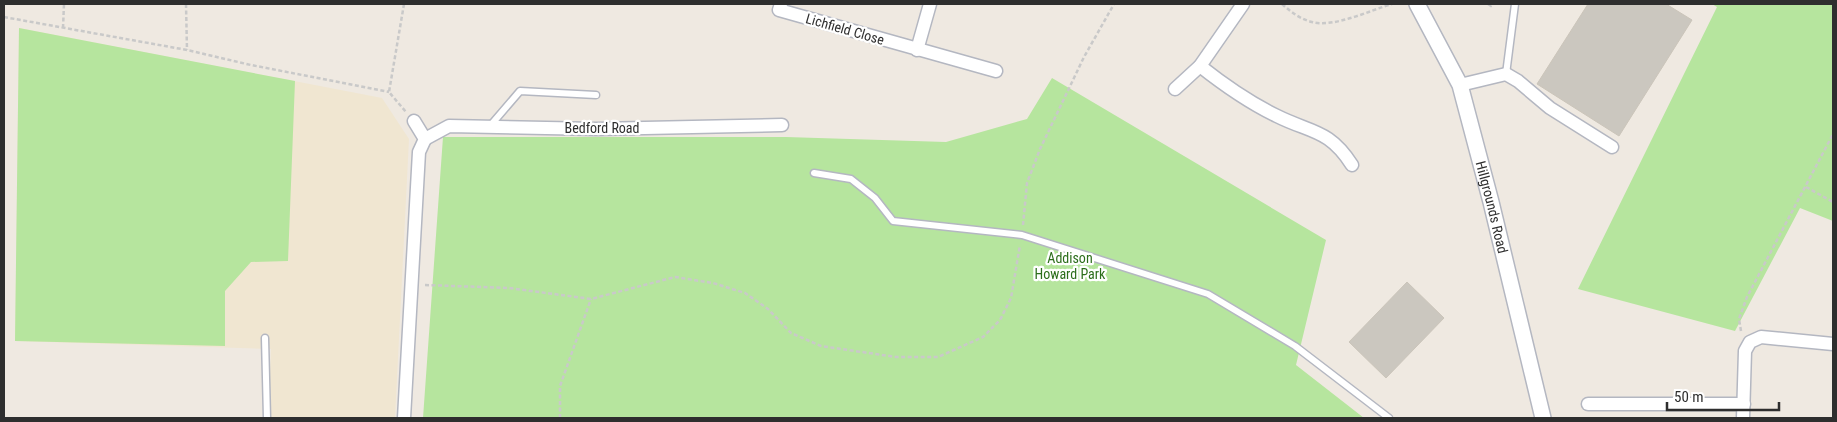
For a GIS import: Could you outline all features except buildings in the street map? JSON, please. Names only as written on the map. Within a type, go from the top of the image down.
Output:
[{"type":"street","name":"Lichfield Close","points":[[781,4],[779,10],[996,71]]},
{"type":"street","points":[[917,50],[930,4]]},
{"type":"street","points":[[1175,89],[1200,66],[1243,4]]},
{"type":"street","name":"Hillgrounds Road","points":[[1417,4],[1460,86],[1543,418]]},
{"type":"street","points":[[1200,66],[1239,94],[1278,117],[1320,133],[1335,143],[1352,165]]},
{"type":"street","points":[[1460,86],[1506,74],[1518,81],[1550,108],[1612,147]]},
{"type":"street","points":[[404,418],[420,152],[425,139],[414,121]]},
{"type":"street","name":"Bedford Road","points":[[425,139],[449,126],[598,129],[782,125]]},
{"type":"street","points":[[1744,418],[1745,351],[1750,342],[1760,338],[1833,344]]},
{"type":"street","points":[[1588,404],[1744,404]]},
{"type":"lane","points":[[1506,74],[1515,4]]},
{"type":"lane","points":[[490,127],[520,91],[596,95]]},
{"type":"lane","points":[[814,173],[851,180],[875,198],[893,221],[1022,235],[1208,294],[1295,346],[1389,418]]},
{"type":"lane","points":[[265,338],[267,418]]},
{"type":"path","points":[[63,28],[64,4]]},
{"type":"path","points":[[186,4],[187,50]]},
{"type":"path","points":[[389,92],[404,4]]},
{"type":"path","points":[[411,284],[509,288],[590,299],[675,277],[713,283],[745,293],[768,309],[791,333],[821,346],[896,357],[938,357],[983,337],[1000,320],[1011,298],[1022,235],[1027,183],[1040,149],[1084,57],[1114,4]]},
{"type":"path","points":[[1282,4],[1296,16],[1313,23],[1336,22],[1392,4]]},
{"type":"path","points":[[1488,4],[1491,6],[1493,4]]},
{"type":"path","points":[[4,17],[187,50],[250,66],[389,92],[414,121]]},
{"type":"path","points":[[1750,342],[1742,332],[1739,319],[1747,297],[1833,134]]},
{"type":"path","points":[[1806,187],[1833,202]]},
{"type":"path","points":[[560,418],[560,386],[590,299]]},
{"type":"shaded area","points":[[19,28],[382,98],[409,139],[395,418],[268,418],[271,349],[15,341]]},
{"type":"green space","points":[[1712,4],[1833,4],[1833,221],[1800,208],[1735,331],[1578,289],[1717,7]]},
{"type":"green space","points":[[19,28],[295,81],[288,261],[251,262],[225,291],[225,346],[15,341]]},
{"type":"green space","name":"Addison Howard Park","points":[[1052,78],[1326,240],[1296,365],[1364,418],[423,418],[443,137],[786,137],[946,142],[1027,119]]}]
